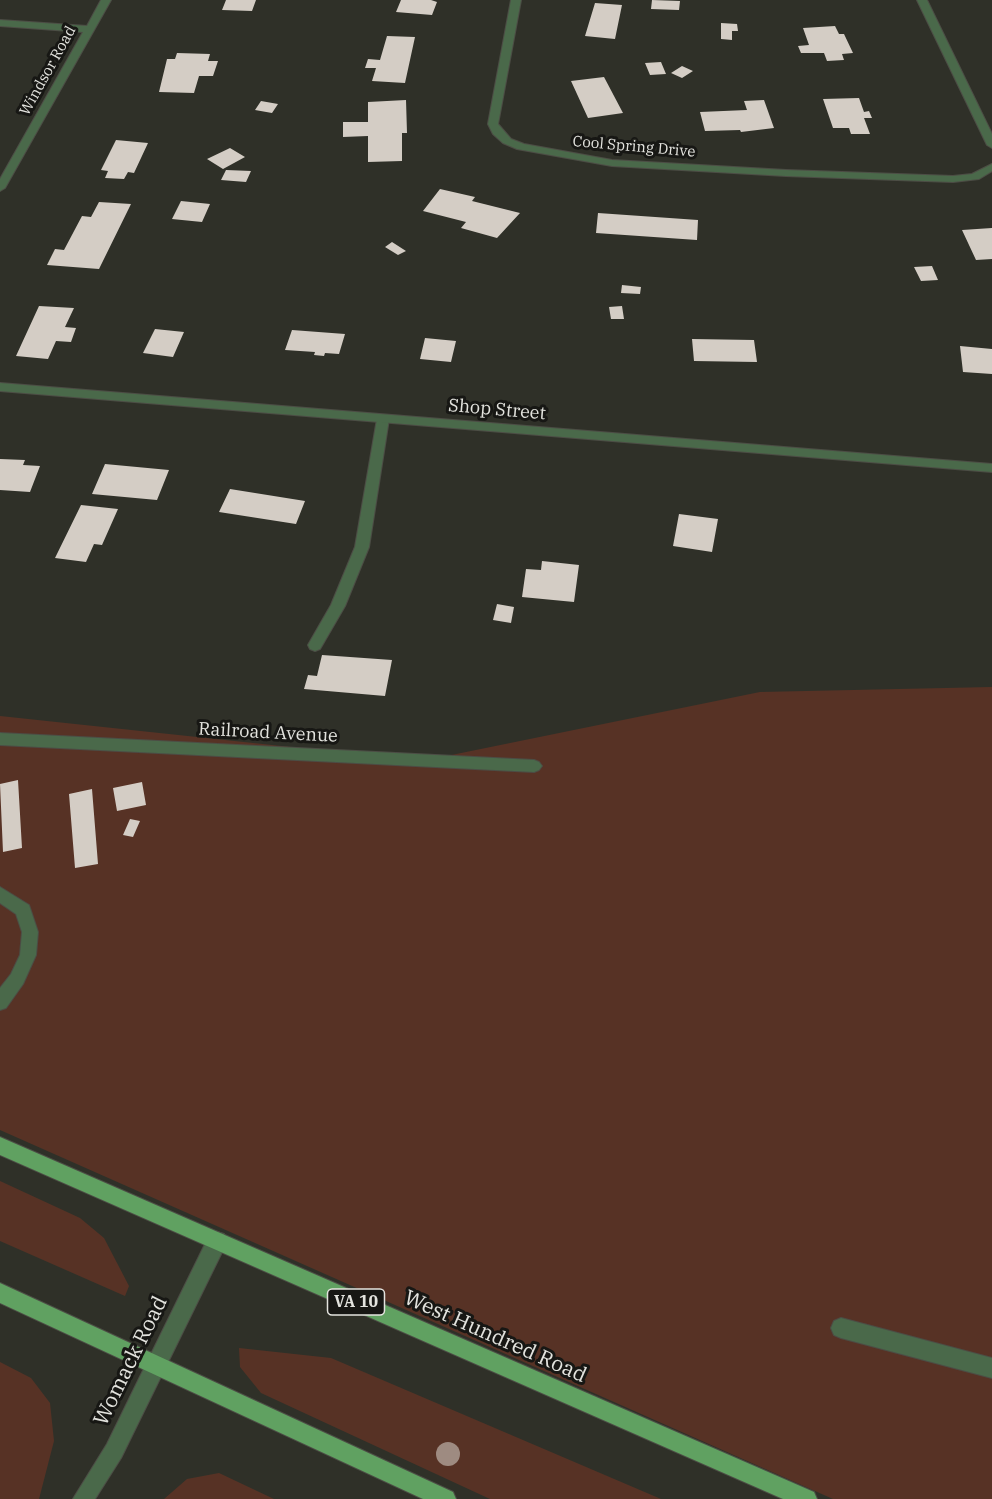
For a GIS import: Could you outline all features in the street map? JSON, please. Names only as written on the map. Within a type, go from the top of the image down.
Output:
[{"type":"main road","name":"West Hundred Road","points":[[0,1146],[807,1499]]},
{"type":"main road","points":[[0,1293],[446,1499]]},
{"type":"street","name":"Windsor Road","points":[[0,188],[106,0]]},
{"type":"street","name":"Cool Spring Drive","points":[[516,0],[493,124],[497,132],[507,141],[521,147],[612,163],[909,177],[963,179],[975,177],[992,167]]},
{"type":"street","points":[[922,0],[992,146]]},
{"type":"street","points":[[0,22],[88,29]]},
{"type":"street","name":"Shop Street","points":[[0,387],[992,468]]},
{"type":"street","points":[[315,645],[338,606],[362,547],[383,419]]},
{"type":"street","name":"Railroad Avenue","points":[[0,739],[534,766]]},
{"type":"street","points":[[0,894],[23,910],[30,932],[28,955],[17,979],[0,1002]]},
{"type":"street","name":"Womack Road","points":[[83,1499],[114,1451],[217,1241]]},
{"type":"street","points":[[841,1328],[992,1368]]},
{"type":"shaded area","points":[[992,687],[992,1499],[833,1499],[0,1130],[0,716],[422,761],[760,692]]},
{"type":"shaded area","points":[[0,1181],[80,1218],[104,1238],[129,1286],[125,1296],[0,1241]]},
{"type":"shaded area","points":[[239,1348],[331,1358],[661,1499],[490,1499],[261,1393],[240,1367]]},
{"type":"shaded area","points":[[0,1362],[31,1378],[50,1403],[54,1441],[39,1499],[0,1499]]},
{"type":"shaded area","points":[[219,1473],[274,1499],[164,1499],[187,1479]]},
{"type":"building","points":[[226,0],[256,0],[252,11],[222,10]]},
{"type":"building","points":[[401,0],[437,2],[432,15],[396,12]]},
{"type":"building","points":[[652,0],[680,1],[679,10],[651,9]]},
{"type":"building","points":[[595,3],[622,5],[615,39],[585,36]]},
{"type":"building","points":[[721,23],[737,24],[738,31],[732,31],[732,40],[721,39]]},
{"type":"building","points":[[835,26],[839,34],[844,34],[853,53],[842,54],[844,60],[827,61],[824,53],[801,53],[798,46],[809,45],[803,28]]},
{"type":"building","points":[[387,36],[415,37],[405,83],[372,81],[376,68],[365,68],[368,59],[380,60]]},
{"type":"building","points":[[177,53],[210,54],[208,61],[218,61],[213,76],[199,76],[194,93],[159,92],[167,59],[175,59]]},
{"type":"building","points":[[661,62],[666,74],[650,75],[645,63]]},
{"type":"building","points":[[682,66],[693,71],[682,78],[671,73]]},
{"type":"building","points":[[604,77],[623,113],[588,118],[571,81]]},
{"type":"building","points":[[859,98],[864,112],[869,111],[872,118],[864,118],[870,134],[851,134],[849,128],[833,128],[823,99]]},
{"type":"building","points":[[406,100],[407,133],[402,133],[402,161],[368,162],[368,136],[343,137],[343,122],[368,122],[368,102]]},
{"type":"building","points":[[764,100],[774,128],[741,132],[740,130],[705,131],[700,112],[747,110],[744,101]]},
{"type":"building","points":[[261,101],[278,104],[272,113],[255,110]]},
{"type":"building","points":[[116,140],[148,143],[134,173],[128,172],[124,179],[105,178],[108,171],[101,170]]},
{"type":"building","points":[[230,148],[245,157],[223,169],[207,159]]},
{"type":"building","points":[[226,170],[251,171],[246,182],[221,180]]},
{"type":"building","points":[[440,189],[475,197],[472,201],[520,213],[497,238],[461,228],[466,222],[423,211]]},
{"type":"building","points":[[181,201],[210,204],[202,222],[172,219]]},
{"type":"building","points":[[99,202],[131,204],[99,269],[47,265],[55,249],[64,250],[82,216],[91,217]]},
{"type":"building","points":[[598,213],[698,220],[697,240],[596,233]]},
{"type":"building","points":[[992,228],[992,259],[976,260],[962,230]]},
{"type":"building","points":[[392,242],[406,251],[398,255],[385,247]]},
{"type":"building","points":[[932,266],[938,280],[921,281],[914,267]]},
{"type":"building","points":[[622,285],[641,287],[640,294],[621,293]]},
{"type":"building","points":[[39,306],[74,308],[65,327],[76,328],[71,342],[56,341],[48,359],[16,356]]},
{"type":"building","points":[[622,306],[624,319],[611,319],[609,307]]},
{"type":"building","points":[[155,329],[184,332],[173,357],[143,353]]},
{"type":"building","points":[[292,330],[345,334],[339,354],[325,353],[324,356],[314,355],[315,352],[285,350]]},
{"type":"building","points":[[425,338],[456,341],[451,362],[420,359]]},
{"type":"building","points":[[692,339],[754,340],[757,362],[694,361]]},
{"type":"building","points":[[960,346],[992,349],[992,374],[963,372]]},
{"type":"building","points":[[0,459],[25,460],[23,465],[40,466],[30,492],[0,490]]},
{"type":"building","points":[[105,464],[169,470],[157,500],[92,494]]},
{"type":"building","points":[[230,489],[305,501],[296,524],[219,512]]},
{"type":"building","points":[[81,505],[118,509],[102,545],[94,544],[86,562],[55,558]]},
{"type":"building","points":[[679,514],[718,519],[712,552],[673,546]]},
{"type":"building","points":[[542,561],[579,565],[574,602],[522,597],[526,569],[541,570]]},
{"type":"building","points":[[497,604],[514,607],[511,623],[493,620]]},
{"type":"building","points":[[322,655],[392,660],[385,696],[304,689],[308,675],[317,676]]},
{"type":"building","points":[[18,780],[22,848],[3,852],[0,784]]},
{"type":"building","points":[[142,782],[146,805],[117,811],[113,788]]},
{"type":"building","points":[[92,789],[98,864],[75,868],[69,794]]},
{"type":"building","points":[[130,819],[140,821],[133,837],[123,835]]}]
